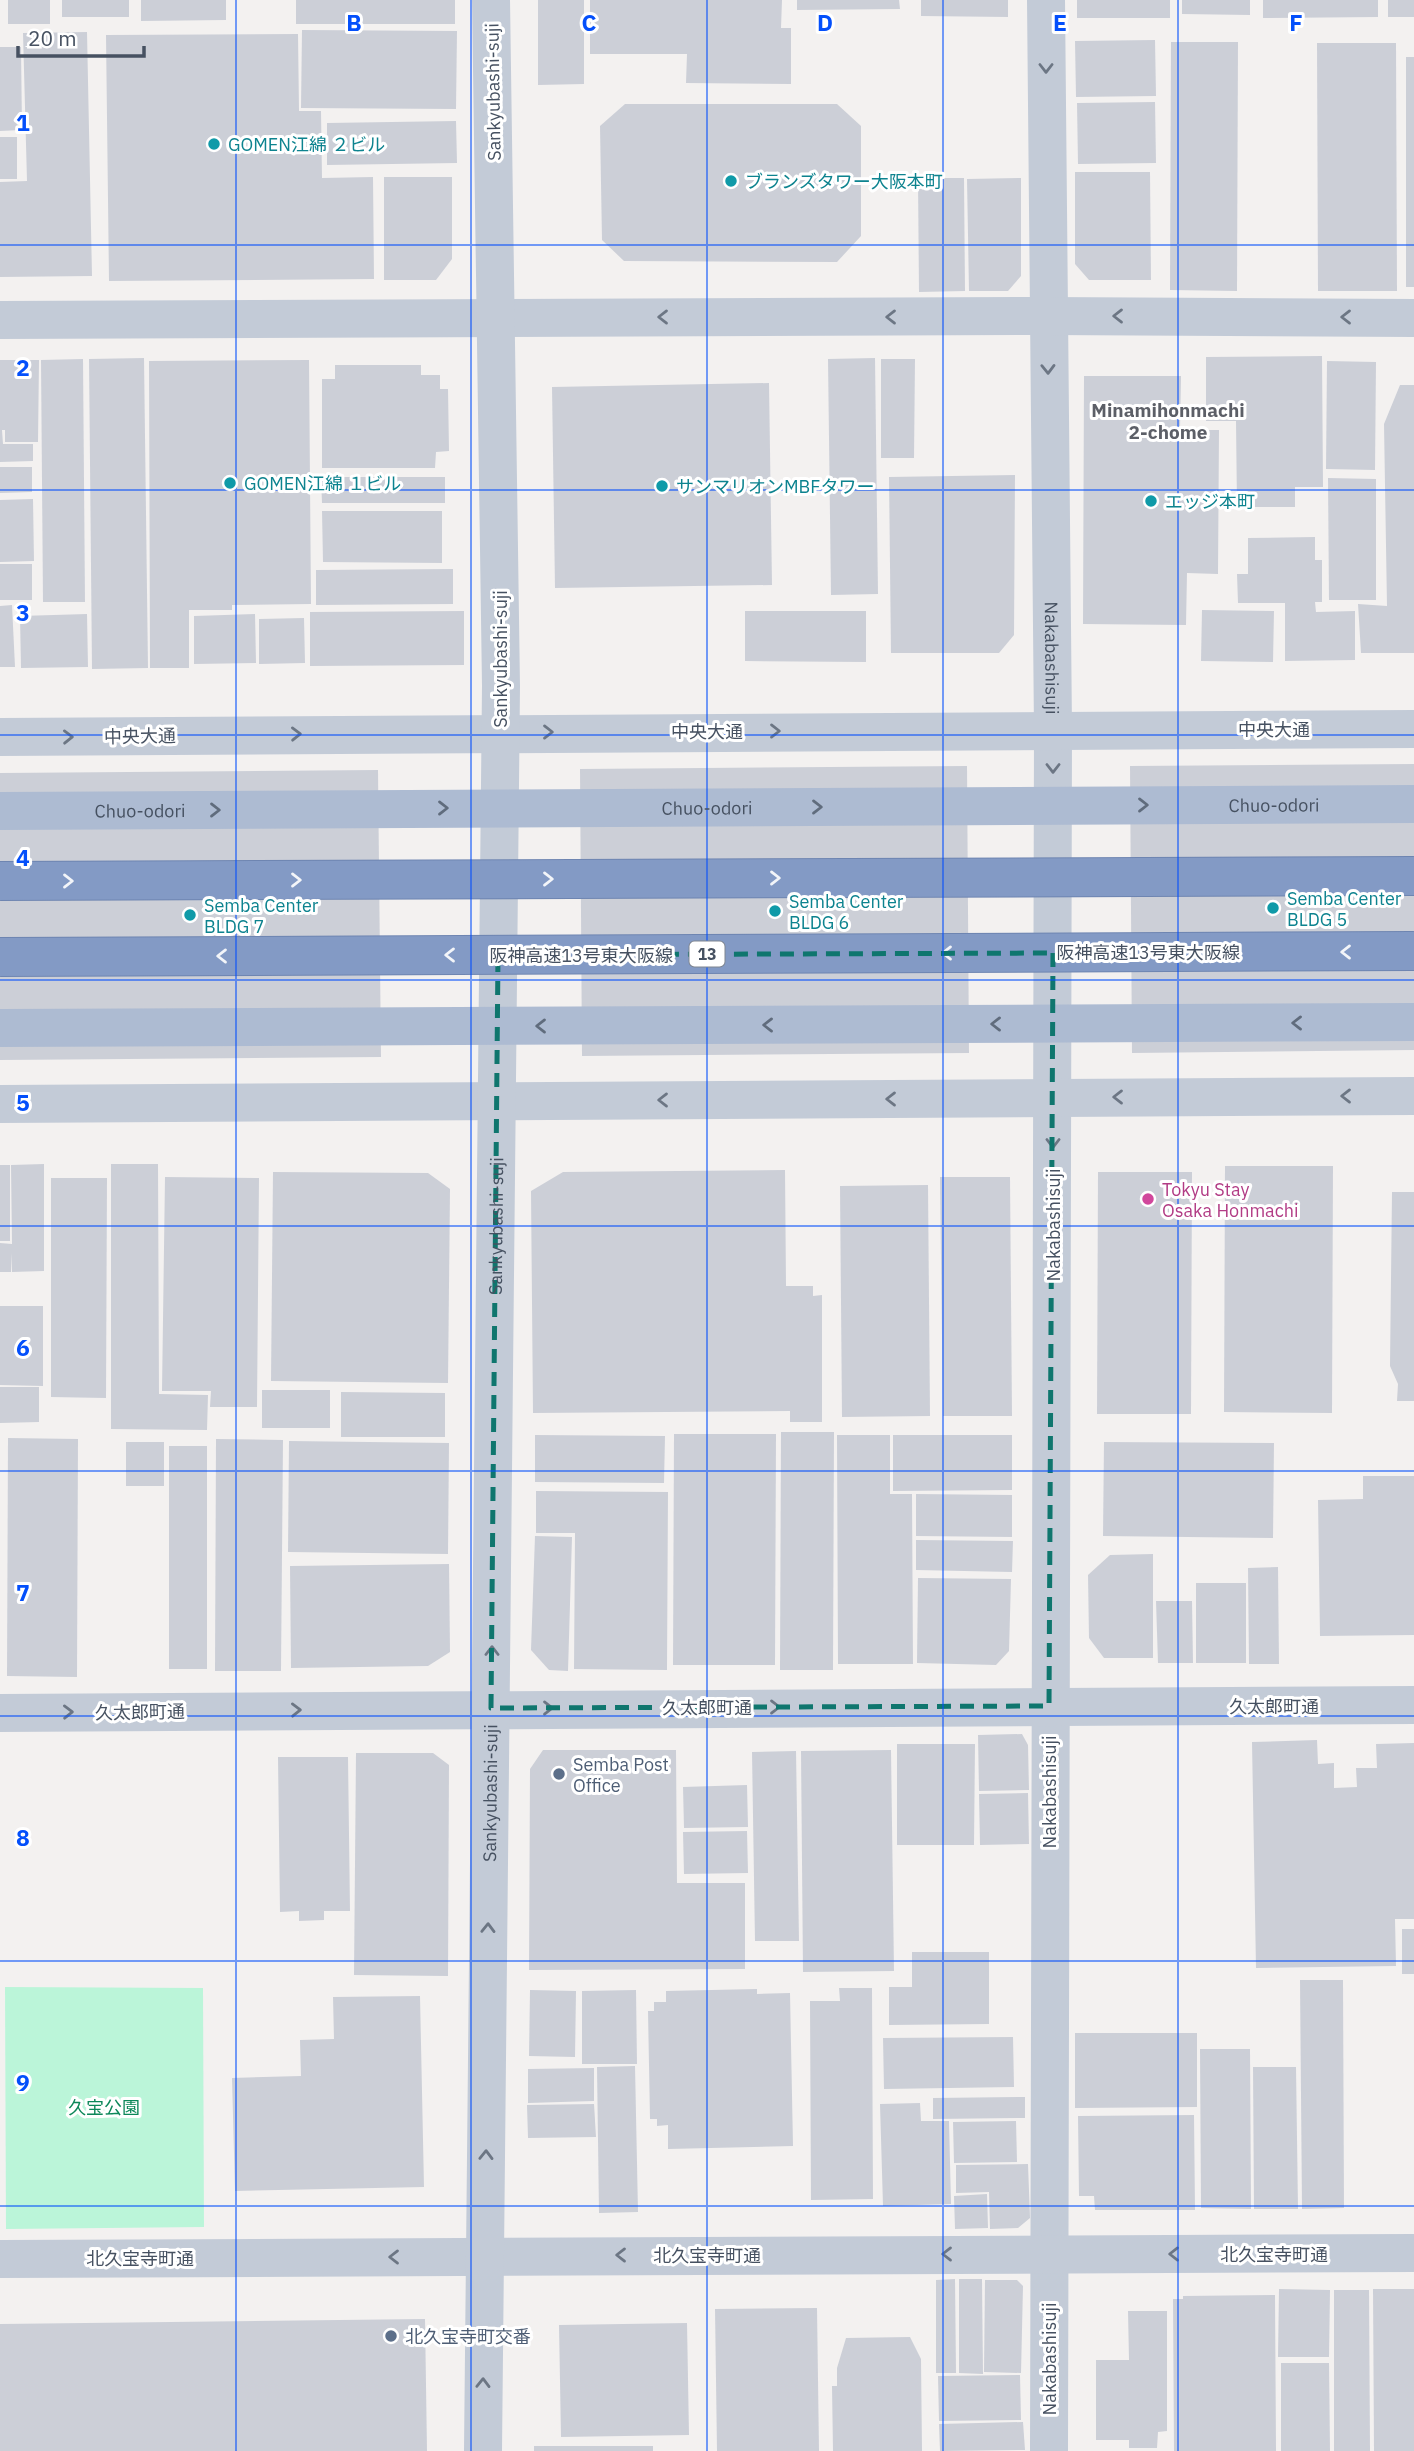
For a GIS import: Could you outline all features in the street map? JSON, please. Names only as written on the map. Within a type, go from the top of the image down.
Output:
[{"type":"highway","points":[[0,881],[1414,876]]},
{"type":"highway","name":"阪神高速13号東大阪線","points":[[0,957],[1414,951]]},
{"type":"main road","name":"Chuo-odori","points":[[0,811],[1414,804]]},
{"type":"main road","points":[[0,1028],[1414,1022]]},
{"type":"street","name":"Sankyubashi-suji","points":[[483,2451],[500,732],[492,0]]},
{"type":"street","name":"Nakabashisuji","points":[[1046,0],[1053,730],[1049,2451]]},
{"type":"street","points":[[0,320],[1047,316],[1414,318]]},
{"type":"street","name":"中央大通","points":[[0,737],[500,732],[1414,729]]},
{"type":"street","points":[[0,1104],[1414,1096]]},
{"type":"street","name":"久太郎町通","points":[[0,1713],[491,1708],[1414,1705]]},
{"type":"street","name":"北久宝寺町通","points":[[0,2259],[1414,2253]]},
{"type":"highlighted area","points":[[1053,953],[1049,1706],[491,1708],[498,955]]},
{"type":"green space","name":"久宝公園","points":[[5,1987],[203,1988],[204,2227],[6,2229]]},
{"type":"building","points":[[8,0],[50,0],[50,24],[8,24]]},
{"type":"building","points":[[62,0],[129,0],[129,17],[62,17]]},
{"type":"building","points":[[141,0],[226,0],[226,20],[141,21]]},
{"type":"building","points":[[296,0],[455,0],[455,24],[296,24]]},
{"type":"building","points":[[538,0],[584,0],[584,84],[538,85]]},
{"type":"building","points":[[590,0],[782,0],[781,28],[791,28],[791,84],[686,83],[687,54],[590,54]]},
{"type":"building","points":[[797,0],[899,0],[900,9],[797,10]]},
{"type":"building","points":[[921,0],[1008,0],[1008,17],[921,16]]},
{"type":"building","points":[[1077,0],[1170,0],[1170,18],[1077,18]]},
{"type":"building","points":[[1182,0],[1250,0],[1250,15],[1182,14]]},
{"type":"building","points":[[1263,0],[1378,0],[1378,17],[1263,18]]},
{"type":"building","points":[[1388,0],[1414,0],[1414,17],[1388,17]]},
{"type":"building","points":[[302,30],[457,31],[456,109],[301,108]]},
{"type":"building","points":[[87,32],[92,276],[0,277],[0,182],[27,181],[23,33]]},
{"type":"building","name":"GOMEN江綿 ２ビル","points":[[298,34],[299,111],[321,111],[322,178],[373,177],[374,279],[109,281],[106,35]]},
{"type":"building","points":[[1155,40],[1156,96],[1076,97],[1075,41]]},
{"type":"building","points":[[1171,42],[1238,42],[1237,291],[1170,290]]},
{"type":"building","points":[[1317,43],[1396,43],[1397,291],[1318,291]]},
{"type":"building","points":[[0,47],[21,47],[22,130],[0,131]]},
{"type":"building","points":[[1406,57],[1414,57],[1414,287],[1406,287]]},
{"type":"building","points":[[1155,102],[1156,163],[1078,164],[1077,103]]},
{"type":"building","name":"ブランズタワー大阪本町","points":[[625,104],[837,104],[861,126],[861,236],[837,262],[624,261],[602,240],[600,126]]},
{"type":"building","points":[[456,121],[457,163],[327,165],[327,123]]},
{"type":"building","points":[[0,137],[17,137],[17,179],[0,179]]},
{"type":"building","points":[[1075,172],[1150,172],[1151,280],[1089,280],[1075,264]]},
{"type":"building","points":[[384,177],[452,177],[452,259],[436,280],[384,280]]},
{"type":"building","points":[[918,178],[964,178],[965,291],[919,292]]},
{"type":"building","points":[[1021,178],[1021,276],[1008,291],[969,291],[967,179]]},
{"type":"building","points":[[1322,356],[1323,487],[1295,487],[1295,507],[1237,507],[1236,421],[1206,421],[1206,357]]},
{"type":"building","points":[[144,358],[148,668],[92,669],[89,359]]},
{"type":"building","points":[[875,358],[878,594],[831,595],[828,359]]},
{"type":"building","points":[[83,359],[85,602],[43,602],[41,360]]},
{"type":"building","points":[[881,359],[915,359],[914,458],[881,458]]},
{"type":"building","points":[[0,360],[39,360],[38,442],[5,442],[5,430],[2,430],[3,444],[33,444],[33,461],[0,462]]},
{"type":"building","name":"GOMEN江綿 １ビル","points":[[309,360],[311,604],[232,605],[232,610],[189,610],[189,668],[150,668],[149,361]]},
{"type":"building","points":[[1327,361],[1376,362],[1375,470],[1326,469]]},
{"type":"building","points":[[335,365],[421,365],[421,375],[440,375],[440,389],[448,389],[449,451],[436,452],[435,468],[322,468],[322,379],[335,379]]},
{"type":"building","name":"エッジ本町","points":[[1084,376],[1181,376],[1180,430],[1219,430],[1218,574],[1187,573],[1186,625],[1083,624]]},
{"type":"building","name":"サンマリオンMBFタワー","points":[[769,383],[772,585],[555,588],[552,387]]},
{"type":"building","points":[[1400,385],[1414,385],[1414,653],[1361,653],[1358,604],[1387,606],[1384,424]]},
{"type":"building","points":[[0,467],[32,467],[32,492],[0,493]]},
{"type":"building","points":[[1015,475],[1014,635],[999,653],[891,653],[889,477]]},
{"type":"building","points":[[321,477],[445,477],[445,503],[322,503]]},
{"type":"building","points":[[1328,478],[1376,479],[1376,600],[1329,600]]},
{"type":"building","points":[[33,499],[34,561],[0,562],[0,500]]},
{"type":"building","points":[[322,511],[442,511],[442,563],[323,562]]},
{"type":"building","points":[[1315,537],[1315,560],[1322,560],[1322,602],[1315,602],[1316,612],[1355,611],[1355,660],[1285,661],[1285,603],[1238,603],[1237,574],[1248,574],[1248,538]]},
{"type":"building","points":[[0,564],[32,564],[32,600],[0,600]]},
{"type":"building","points":[[453,569],[453,604],[316,605],[316,570]]},
{"type":"building","points":[[12,605],[15,667],[0,667],[0,606]]},
{"type":"building","points":[[1202,610],[1274,611],[1273,662],[1201,661]]},
{"type":"building","points":[[464,611],[464,665],[310,666],[310,612]]},
{"type":"building","points":[[745,611],[866,611],[866,662],[745,661]]},
{"type":"building","points":[[87,614],[88,667],[21,668],[20,616]]},
{"type":"building","points":[[255,614],[256,663],[194,664],[194,616]]},
{"type":"building","points":[[304,618],[305,663],[259,664],[259,619]]},
{"type":"building","name":"Semba Center BLDG 5","points":[[1414,764],[1414,1050],[1132,1053],[1130,766]]},
{"type":"building","name":"Semba Center BLDG 6","points":[[967,766],[969,1053],[582,1056],[580,769]]},
{"type":"building","name":"Semba Center BLDG 7","points":[[378,770],[381,1057],[0,1060],[0,773]]},
{"type":"building","points":[[44,1164],[44,1271],[12,1272],[11,1253],[11,1272],[0,1272],[0,1243],[12,1244],[11,1165]]},
{"type":"building","points":[[111,1164],[158,1164],[159,1394],[208,1395],[207,1430],[111,1429]]},
{"type":"building","points":[[0,1165],[10,1165],[10,1241],[0,1241]]},
{"type":"building","points":[[1225,1166],[1333,1166],[1332,1413],[1224,1412]]},
{"type":"building","points":[[785,1170],[786,1286],[813,1286],[813,1296],[822,1295],[822,1422],[790,1422],[790,1411],[533,1413],[531,1191],[563,1172]]},
{"type":"building","points":[[273,1172],[428,1173],[450,1189],[448,1383],[271,1381]]},
{"type":"building","points":[[1098,1172],[1192,1172],[1191,1414],[1097,1414]]},
{"type":"building","points":[[165,1177],[259,1178],[257,1407],[210,1407],[211,1391],[162,1391]]},
{"type":"building","points":[[940,1177],[1010,1177],[1012,1416],[943,1416]]},
{"type":"building","points":[[51,1178],[107,1178],[106,1398],[51,1397]]},
{"type":"building","points":[[928,1185],[930,1416],[842,1417],[840,1186]]},
{"type":"building","points":[[1392,1192],[1414,1192],[1414,1401],[1397,1401],[1398,1384],[1390,1366]]},
{"type":"building","points":[[0,1306],[43,1306],[43,1386],[0,1385]]},
{"type":"building","points":[[0,1387],[39,1387],[39,1422],[0,1423]]},
{"type":"building","points":[[262,1390],[330,1390],[330,1428],[262,1428]]},
{"type":"building","points":[[341,1392],[445,1393],[445,1437],[341,1437]]},
{"type":"building","points":[[781,1432],[834,1432],[833,1670],[780,1670]]},
{"type":"building","points":[[674,1434],[776,1434],[775,1665],[673,1665]]},
{"type":"building","points":[[535,1435],[665,1436],[664,1483],[535,1482]]},
{"type":"building","points":[[837,1435],[890,1435],[890,1494],[912,1494],[913,1664],[838,1664]]},
{"type":"building","points":[[893,1435],[1012,1435],[1012,1490],[893,1491]]},
{"type":"building","points":[[8,1438],[78,1439],[77,1677],[7,1676]]},
{"type":"building","points":[[216,1439],[283,1440],[281,1671],[215,1671]]},
{"type":"building","points":[[289,1441],[449,1443],[448,1554],[288,1552]]},
{"type":"building","points":[[126,1442],[164,1442],[164,1486],[126,1486]]},
{"type":"building","points":[[1104,1442],[1274,1443],[1273,1538],[1103,1536]]},
{"type":"building","points":[[169,1446],[207,1446],[207,1669],[169,1669]]},
{"type":"building","points":[[1363,1476],[1414,1476],[1414,1635],[1320,1636],[1318,1500],[1363,1499]]},
{"type":"building","points":[[536,1491],[668,1492],[667,1670],[574,1669],[575,1533],[536,1533]]},
{"type":"building","points":[[916,1494],[1012,1495],[1012,1537],[916,1536]]},
{"type":"building","points":[[535,1536],[572,1537],[568,1671],[549,1670],[531,1650]]},
{"type":"building","points":[[916,1540],[1013,1541],[1012,1572],[916,1570]]},
{"type":"building","points":[[1153,1554],[1153,1658],[1104,1658],[1089,1638],[1088,1575],[1110,1555]]},
{"type":"building","points":[[449,1564],[450,1652],[428,1666],[291,1668],[290,1566]]},
{"type":"building","points":[[1278,1567],[1279,1664],[1249,1664],[1248,1568]]},
{"type":"building","points":[[918,1578],[1011,1579],[1009,1651],[996,1665],[917,1663]]},
{"type":"building","points":[[1196,1583],[1246,1583],[1246,1663],[1196,1663]]},
{"type":"building","points":[[1156,1601],[1192,1601],[1193,1663],[1158,1663]]},
{"type":"building","points":[[1022,1734],[1028,1745],[1029,1790],[979,1791],[978,1735]]},
{"type":"building","points":[[1317,1740],[1318,1764],[1334,1763],[1334,1788],[1357,1787],[1356,1768],[1377,1768],[1376,1744],[1414,1743],[1414,1919],[1395,1919],[1396,1966],[1256,1968],[1252,1742]]},
{"type":"building","points":[[897,1744],[975,1744],[974,1845],[897,1845]]},
{"type":"building","points":[[543,1750],[676,1750],[677,1883],[745,1883],[745,1969],[529,1970],[530,1769]]},
{"type":"building","points":[[891,1750],[894,1971],[803,1972],[801,1751]]},
{"type":"building","points":[[796,1751],[799,1941],[755,1941],[752,1752]]},
{"type":"building","points":[[356,1753],[433,1753],[449,1765],[448,1976],[354,1975]]},
{"type":"building","points":[[278,1757],[348,1757],[350,1911],[324,1911],[324,1920],[299,1921],[299,1911],[280,1912]]},
{"type":"building","points":[[747,1785],[748,1827],[684,1828],[683,1787]]},
{"type":"building","points":[[1028,1793],[1029,1844],[980,1845],[979,1794]]},
{"type":"building","points":[[747,1831],[748,1873],[684,1874],[683,1832]]},
{"type":"building","points":[[1402,1929],[1414,1929],[1414,1974],[1402,1974]]},
{"type":"building","points":[[912,1952],[989,1952],[989,2024],[889,2025],[889,1987],[912,1987]]},
{"type":"building","points":[[1300,1980],[1343,1980],[1344,2208],[1302,2209]]},
{"type":"building","points":[[839,1988],[872,1988],[873,2199],[811,2200],[810,2001],[840,2001]]},
{"type":"building","points":[[757,1989],[757,1994],[790,1993],[793,2146],[668,2149],[668,2125],[657,2126],[657,2119],[650,2119],[648,2011],[654,2011],[654,2002],[666,2002],[666,1991]]},
{"type":"building","points":[[530,1990],[576,1991],[575,2057],[529,2056]]},
{"type":"building","points":[[636,1990],[637,2064],[582,2064],[582,1991]]},
{"type":"building","points":[[420,1996],[424,2187],[235,2191],[232,2078],[301,2076],[300,2040],[334,2039],[333,1997]]},
{"type":"building","points":[[1075,2033],[1197,2033],[1197,2107],[1075,2108]]},
{"type":"building","points":[[1013,2037],[1014,2087],[884,2089],[883,2038]]},
{"type":"building","points":[[1200,2049],[1250,2049],[1251,2209],[1201,2208]]},
{"type":"building","points":[[635,2066],[638,2212],[599,2213],[597,2067]]},
{"type":"building","points":[[1253,2067],[1296,2067],[1298,2209],[1254,2209]]},
{"type":"building","points":[[594,2068],[594,2101],[528,2103],[528,2069]]},
{"type":"building","points":[[1025,2097],[1025,2118],[933,2119],[933,2098]]},
{"type":"building","points":[[920,2103],[921,2121],[949,2121],[951,2204],[883,2206],[880,2104]]},
{"type":"building","points":[[594,2104],[596,2137],[528,2138],[527,2105]]},
{"type":"building","points":[[1194,2115],[1195,2210],[1095,2210],[1094,2196],[1079,2196],[1078,2116]]},
{"type":"building","points":[[1016,2121],[1017,2162],[954,2163],[953,2122]]},
{"type":"building","points":[[1028,2164],[1030,2218],[1018,2228],[990,2229],[989,2192],[956,2193],[956,2165]]},
{"type":"building","points":[[987,2194],[988,2228],[955,2229],[954,2196]]},
{"type":"building","points":[[955,2279],[956,2373],[936,2373],[936,2280]]},
{"type":"building","points":[[959,2279],[982,2279],[983,2374],[959,2373]]},
{"type":"building","points":[[985,2280],[1017,2280],[1023,2286],[1021,2373],[984,2372]]},
{"type":"building","points":[[1279,2289],[1330,2290],[1329,2357],[1278,2357]]},
{"type":"building","points":[[1373,2289],[1414,2289],[1414,2451],[1374,2451]]},
{"type":"building","points":[[1334,2290],[1369,2290],[1370,2451],[1334,2451]]},
{"type":"building","points":[[1275,2295],[1276,2451],[1174,2451],[1173,2299],[1183,2299],[1183,2296]]},
{"type":"building","points":[[817,2308],[819,2451],[717,2451],[715,2309]]},
{"type":"building","points":[[1128,2311],[1167,2311],[1167,2431],[1158,2432],[1157,2448],[1129,2448],[1129,2440],[1096,2440],[1096,2360],[1129,2360]]},
{"type":"building","points":[[425,2319],[427,2451],[0,2451],[0,2324]]},
{"type":"building","points":[[687,2323],[689,2435],[561,2437],[559,2325]]},
{"type":"building","points":[[910,2337],[921,2359],[922,2451],[833,2451],[832,2386],[837,2386],[837,2368],[846,2338]]},
{"type":"building","points":[[1281,2363],[1329,2363],[1330,2451],[1281,2451]]},
{"type":"building","points":[[1020,2375],[1021,2420],[939,2421],[938,2376]]},
{"type":"building","points":[[1023,2422],[1025,2450],[940,2451],[939,2424]]},
{"type":"building","points":[[534,2446],[653,2446],[653,2451],[534,2451]]},
{"type":"place","name":"GOMEN江綿 ２ビル","points":[[214,144]]},
{"type":"place","name":"ブランズタワー大阪本町","points":[[731,181]]},
{"type":"place","name":"GOMEN江綿 １ビル","points":[[230,483]]},
{"type":"place","name":"サンマリオンMBFタワー","points":[[662,486]]},
{"type":"place","name":"エッジ本町","points":[[1151,501]]},
{"type":"place","name":"Semba Center BLDG 5","points":[[1273,908]]},
{"type":"place","name":"Semba Center BLDG 6","points":[[775,911]]},
{"type":"place","name":"Semba Center BLDG 7","points":[[190,915]]},
{"type":"place","name":"Tokyu Stay Osaka Honmachi","points":[[1148,1199]]},
{"type":"place","name":"Semba Post Office","points":[[559,1774]]},
{"type":"place","name":"北久宝寺町交番","points":[[391,2336]]},
{"type":"district","name":"Minamihonmachi 2-chome","points":[[1168,421]]}]
